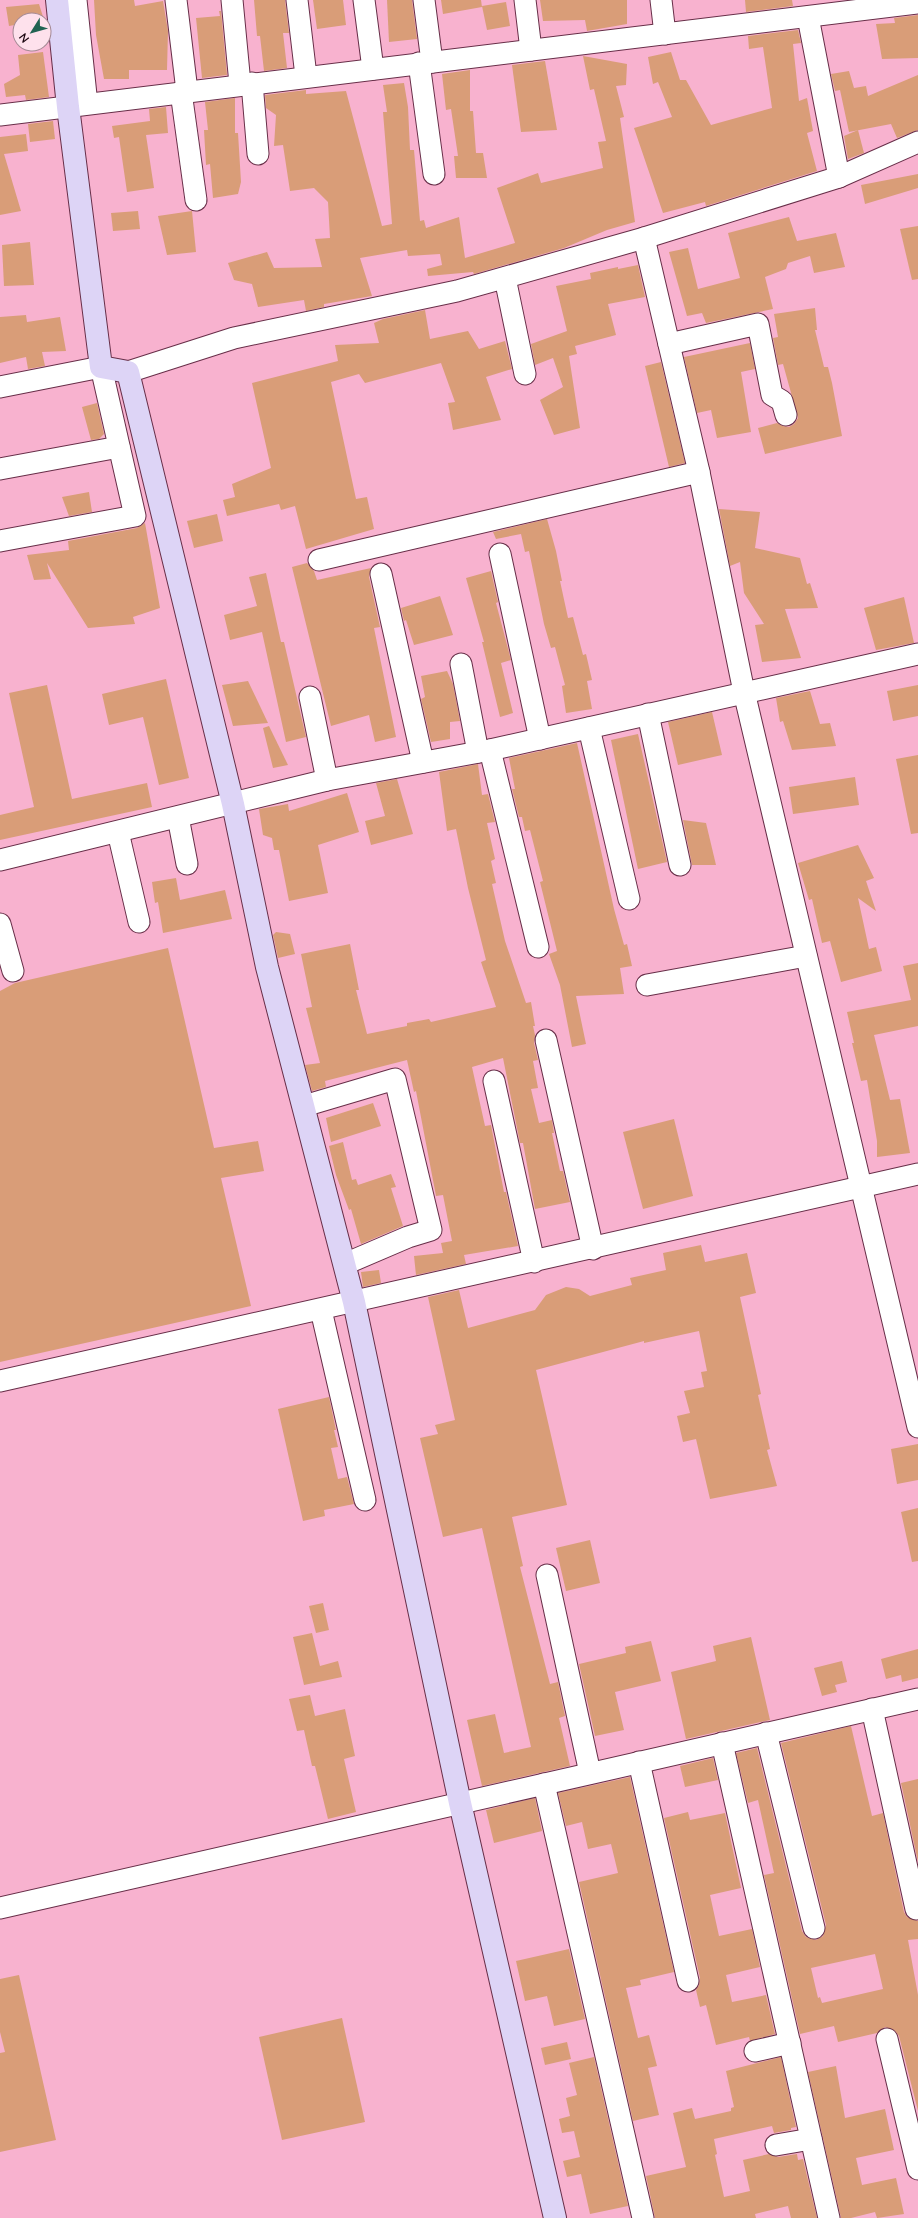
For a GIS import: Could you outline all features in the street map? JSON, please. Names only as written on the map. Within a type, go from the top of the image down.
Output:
[{"type":"street","points":[[0,541],[135,516],[101,367],[68,107],[57,0]]},
{"type":"street","points":[[76,0],[86,95]]},
{"type":"street","points":[[176,0],[196,200]]},
{"type":"street","points":[[232,0],[258,154]]},
{"type":"street","points":[[297,0],[306,76]]},
{"type":"street","points":[[364,0],[373,69]]},
{"type":"street","points":[[424,0],[426,62],[434,174]]},
{"type":"street","points":[[524,0],[531,50]]},
{"type":"street","points":[[661,0],[666,34]]},
{"type":"street","points":[[0,115],[306,76],[918,3]]},
{"type":"street","points":[[808,17],[839,177]]},
{"type":"street","points":[[0,387],[101,367],[128,372],[234,338],[457,291],[644,238],[839,177],[918,142]]},
{"type":"street","points":[[644,238],[699,472],[744,692],[860,1188],[918,1427]]},
{"type":"street","points":[[505,278],[525,374]]},
{"type":"street","points":[[669,344],[758,324],[764,382],[772,395],[782,401],[786,415]]},
{"type":"street","points":[[128,372],[233,804],[267,967],[346,1264],[460,1803],[555,2218]]},
{"type":"street","points":[[0,469],[120,447]]},
{"type":"street","points":[[319,560],[699,472]]},
{"type":"street","points":[[500,554],[540,739]]},
{"type":"street","points":[[381,574],[423,762]]},
{"type":"street","points":[[0,860],[178,818],[327,780],[484,751],[918,654]]},
{"type":"street","points":[[461,664],[538,946]]},
{"type":"street","points":[[310,697],[327,780]]},
{"type":"street","points":[[648,714],[680,865]]},
{"type":"street","points":[[589,728],[629,899]]},
{"type":"street","points":[[178,818],[188,864]]},
{"type":"street","points":[[118,832],[139,922]]},
{"type":"street","points":[[0,924],[13,971]]},
{"type":"street","points":[[647,985],[806,956]]},
{"type":"street","points":[[546,1040],[593,1249]]},
{"type":"street","points":[[304,1106],[395,1079],[431,1230],[408,1236],[346,1264]]},
{"type":"street","points":[[494,1081],[534,1262]]},
{"type":"street","points":[[0,1381],[593,1249],[918,1174]]},
{"type":"street","points":[[321,1310],[365,1500]]},
{"type":"street","points":[[547,1575],[590,1774]]},
{"type":"street","points":[[0,1908],[918,1699]]},
{"type":"street","points":[[872,1709],[916,1909]]},
{"type":"street","points":[[766,1733],[814,1928]]},
{"type":"street","points":[[722,1743],[829,2218]]},
{"type":"street","points":[[639,1762],[688,1981]]},
{"type":"street","points":[[544,1784],[643,2218]]},
{"type":"street","points":[[887,2039],[918,2169]]},
{"type":"street","points":[[755,2051],[790,2043]]},
{"type":"street","points":[[776,2145],[811,2139]]},
{"type":"building","points":[[94,0],[134,0],[135,6],[163,1],[168,31],[167,70],[129,70],[129,79],[104,79],[96,35]]},
{"type":"building","points":[[254,0],[285,0],[289,33],[283,33],[287,68],[264,71],[260,36],[257,36]]},
{"type":"building","points":[[313,0],[343,0],[346,25],[317,29]]},
{"type":"building","points":[[387,0],[412,0],[417,39],[389,42]]},
{"type":"building","points":[[441,0],[481,0],[482,7],[443,14]]},
{"type":"building","points":[[540,0],[627,0],[627,24],[587,31],[585,20],[543,21]]},
{"type":"building","points":[[745,0],[792,0],[793,6],[746,12]]},
{"type":"building","points":[[506,2],[510,26],[487,30],[482,6]]},
{"type":"building","points":[[39,4],[42,12],[12,12],[12,25],[9,26],[6,7]]},
{"type":"building","points":[[219,11],[221,11],[227,75],[202,78],[196,18],[220,16]]},
{"type":"building","points":[[918,15],[918,58],[882,59],[876,24],[895,23],[894,18]]},
{"type":"building","points":[[798,30],[801,43],[793,44],[799,101],[807,98],[813,131],[807,133],[817,171],[706,206],[705,202],[663,213],[634,128],[672,117],[658,82],[653,84],[648,57],[671,52],[680,80],[686,80],[711,125],[772,108],[763,47],[749,49],[748,36]]},
{"type":"building","points":[[43,52],[49,97],[26,100],[25,95],[6,97],[4,84],[20,75],[18,55]]},
{"type":"building","points":[[583,56],[627,64],[626,85],[616,86],[624,117],[620,118],[635,222],[607,230],[564,248],[474,274],[473,272],[428,276],[427,269],[442,265],[440,254],[408,256],[407,250],[360,258],[372,296],[324,304],[324,307],[306,311],[304,300],[258,307],[252,284],[234,280],[228,263],[267,252],[274,268],[322,267],[315,239],[330,238],[328,202],[314,188],[290,191],[283,145],[274,146],[276,115],[266,108],[265,95],[306,90],[306,94],[346,91],[382,226],[392,224],[383,112],[387,112],[383,85],[404,83],[408,107],[410,150],[414,150],[420,221],[424,220],[426,228],[459,217],[465,258],[515,243],[497,188],[538,173],[541,183],[603,168],[598,142],[606,141],[594,89],[590,90]]},
{"type":"building","points":[[545,61],[557,130],[521,132],[512,65]]},
{"type":"building","points":[[470,70],[470,111],[473,111],[476,153],[483,153],[487,178],[456,178],[454,156],[458,156],[451,109],[446,110],[442,74]]},
{"type":"building","points":[[849,71],[854,88],[866,86],[868,96],[918,75],[918,130],[897,138],[891,124],[849,132],[840,90],[835,91],[831,74]]},
{"type":"building","points":[[235,98],[235,133],[238,133],[241,182],[238,194],[213,198],[210,164],[206,165],[204,130],[208,130],[205,102]]},
{"type":"building","points":[[166,107],[168,133],[146,135],[154,188],[127,192],[119,137],[114,138],[112,126],[150,121],[149,109]]},
{"type":"building","points":[[53,121],[55,139],[30,142],[28,124]]},
{"type":"building","points":[[858,130],[864,153],[848,159],[844,136]]},
{"type":"building","points":[[26,134],[28,151],[4,154],[21,211],[0,215],[0,137]]},
{"type":"building","points":[[918,174],[918,188],[865,204],[861,185]]},
{"type":"building","points":[[138,211],[140,229],[113,231],[111,213]]},
{"type":"building","points":[[192,211],[196,252],[167,255],[158,216]]},
{"type":"building","points":[[789,217],[797,241],[836,233],[845,267],[814,273],[810,256],[788,263],[786,269],[765,277],[773,309],[706,323],[702,313],[687,316],[669,252],[688,248],[698,289],[740,278],[728,233]]},
{"type":"building","points":[[918,226],[918,279],[912,280],[900,229]]},
{"type":"building","points":[[30,242],[34,285],[4,286],[2,245]]},
{"type":"building","points":[[638,265],[645,297],[608,304],[616,335],[575,346],[577,354],[569,356],[580,428],[554,435],[540,400],[563,387],[553,358],[535,365],[531,344],[567,331],[556,286],[591,279],[590,273],[618,267],[618,269]]},
{"type":"building","points":[[815,308],[817,330],[815,330],[824,367],[828,367],[842,436],[765,454],[758,428],[777,423],[789,427],[794,424],[798,418],[783,364],[778,365],[773,338],[778,337],[774,314]]},
{"type":"building","points":[[425,310],[430,339],[468,331],[479,349],[505,341],[512,369],[486,377],[501,420],[453,430],[448,403],[455,402],[441,363],[365,383],[359,374],[331,382],[356,499],[367,497],[374,529],[306,549],[295,506],[281,510],[279,504],[227,516],[223,500],[235,497],[232,484],[271,468],[252,383],[338,361],[335,345],[379,343],[374,323],[383,319]]},
{"type":"building","points":[[26,315],[27,322],[60,317],[66,351],[42,352],[45,366],[28,369],[26,357],[0,363],[0,317]]},
{"type":"building","points":[[750,343],[755,369],[741,372],[751,432],[717,438],[711,410],[697,413],[684,357]]},
{"type":"building","points":[[661,362],[685,463],[669,467],[645,366]]},
{"type":"building","points":[[97,403],[104,434],[99,439],[91,440],[82,407]]},
{"type":"building","points":[[89,492],[92,512],[69,516],[62,497]]},
{"type":"building","points":[[719,509],[760,512],[755,548],[800,558],[807,584],[810,583],[818,608],[785,609],[801,658],[762,662],[755,625],[764,624],[744,593],[740,562],[730,566]]},
{"type":"building","points":[[217,514],[223,541],[194,548],[187,521]]},
{"type":"building","points":[[547,519],[556,551],[562,581],[560,581],[568,618],[573,617],[583,655],[586,654],[592,680],[587,681],[592,709],[566,713],[562,686],[565,685],[555,647],[551,648],[544,624],[529,551],[525,552],[521,534],[496,539],[493,532]]},
{"type":"building","points":[[145,523],[160,608],[133,617],[135,624],[88,628],[47,563],[51,579],[34,580],[27,555],[69,550],[68,541],[137,528]]},
{"type":"building","points":[[307,563],[314,571],[317,580],[371,568],[369,577],[380,627],[374,628],[396,737],[375,742],[369,715],[331,726],[292,567]]},
{"type":"building","points":[[491,571],[498,602],[496,603],[511,660],[501,663],[513,713],[500,717],[482,642],[484,642],[466,578]]},
{"type":"building","points":[[266,573],[281,642],[284,642],[306,737],[286,742],[262,632],[230,640],[224,615],[257,606],[249,577]]},
{"type":"building","points":[[440,596],[453,635],[414,645],[406,620],[404,621],[401,608]]},
{"type":"building","points":[[904,597],[914,643],[876,650],[864,608]]},
{"type":"building","points":[[447,671],[453,684],[460,721],[450,722],[450,739],[431,742],[421,699],[425,697],[421,676]]},
{"type":"building","points":[[166,679],[189,778],[159,785],[143,717],[109,725],[102,694]]},
{"type":"building","points":[[248,681],[268,723],[233,726],[222,685]]},
{"type":"building","points":[[47,685],[72,799],[147,783],[152,807],[0,840],[0,815],[34,807],[9,693]]},
{"type":"building","points":[[918,685],[918,716],[893,721],[887,691]]},
{"type":"building","points":[[810,691],[820,724],[830,723],[836,746],[792,750],[783,721],[780,722],[776,698]]},
{"type":"building","points":[[712,712],[722,755],[678,765],[668,722]]},
{"type":"building","points":[[269,726],[288,765],[273,768],[263,728]]},
{"type":"building","points":[[638,734],[667,862],[638,869],[611,740]]},
{"type":"building","points":[[577,743],[614,909],[624,945],[627,944],[632,966],[620,968],[624,994],[576,996],[586,1044],[572,1047],[560,985],[549,954],[557,951],[540,882],[543,881],[530,830],[525,831],[522,817],[519,817],[512,789],[515,789],[509,758]]},
{"type":"building","points":[[918,755],[918,833],[911,834],[896,759]]},
{"type":"building","points":[[478,764],[482,795],[488,794],[495,822],[487,823],[495,859],[491,861],[496,883],[492,884],[505,941],[526,1003],[531,1002],[535,1026],[533,1026],[535,1035],[534,1043],[538,1060],[533,1061],[538,1088],[531,1089],[539,1123],[552,1120],[554,1133],[552,1133],[560,1171],[563,1171],[570,1202],[535,1209],[523,1143],[520,1143],[503,1058],[472,1067],[485,1126],[491,1125],[504,1192],[506,1192],[518,1246],[464,1255],[466,1264],[416,1275],[414,1256],[443,1253],[441,1243],[452,1241],[443,1195],[436,1196],[416,1091],[414,1092],[407,1060],[325,1081],[326,1087],[312,1091],[305,1065],[320,1063],[306,1008],[312,1007],[301,954],[350,944],[359,990],[356,990],[367,1034],[407,1026],[407,1023],[429,1019],[431,1022],[496,1007],[481,962],[486,960],[468,888],[456,829],[447,831],[439,772]]},
{"type":"building","points":[[855,777],[859,805],[793,814],[789,787]]},
{"type":"building","points":[[397,779],[413,834],[371,845],[365,821],[385,816],[376,783]]},
{"type":"building","points":[[347,793],[359,832],[318,845],[328,893],[289,901],[279,850],[274,850],[272,838],[263,835],[259,809],[288,804],[289,811]]},
{"type":"building","points":[[683,820],[706,823],[716,865],[692,865]]},
{"type":"building","points":[[858,845],[874,878],[866,881],[876,911],[858,898],[869,949],[876,947],[882,971],[841,982],[830,941],[822,943],[812,899],[809,900],[798,863]]},
{"type":"building","points":[[176,878],[180,900],[225,890],[232,919],[163,933],[158,902],[155,903],[152,882]]},
{"type":"building","points":[[276,932],[290,934],[295,954],[278,958],[273,935]]},
{"type":"building","points":[[168,948],[214,1148],[258,1141],[264,1171],[221,1178],[251,1306],[0,1362],[0,991],[15,983]]},
{"type":"building","points":[[918,963],[918,1026],[874,1035],[890,1100],[900,1099],[910,1153],[877,1157],[877,1141],[867,1080],[861,1081],[852,1043],[854,1043],[847,1012],[911,1000],[903,966]]},
{"type":"building","points":[[373,1103],[381,1126],[331,1142],[326,1118]]},
{"type":"building","points":[[674,1119],[693,1196],[643,1209],[623,1132]]},
{"type":"building","points":[[343,1142],[352,1180],[356,1179],[358,1185],[391,1174],[396,1187],[391,1188],[403,1226],[361,1244],[351,1209],[349,1210],[336,1175],[329,1146]]},
{"type":"building","points":[[701,1245],[705,1262],[747,1253],[756,1293],[740,1297],[761,1394],[758,1395],[770,1449],[767,1450],[777,1486],[710,1499],[696,1439],[683,1442],[677,1416],[690,1413],[684,1391],[704,1387],[701,1372],[707,1371],[699,1331],[644,1343],[644,1341],[536,1370],[567,1505],[512,1517],[523,1566],[520,1567],[550,1684],[558,1682],[565,1716],[559,1718],[570,1766],[482,1786],[467,1720],[495,1714],[504,1753],[531,1747],[482,1528],[443,1537],[420,1438],[438,1434],[435,1425],[455,1420],[428,1297],[459,1290],[468,1328],[535,1310],[546,1295],[566,1287],[579,1289],[590,1296],[632,1285],[630,1278],[666,1270],[663,1253]]},
{"type":"building","points":[[379,1270],[381,1283],[363,1287],[361,1272]]},
{"type":"building","points":[[329,1397],[338,1447],[331,1448],[338,1479],[347,1477],[354,1504],[324,1510],[325,1516],[303,1521],[278,1409]]},
{"type":"building","points":[[918,1444],[918,1480],[897,1484],[891,1449]]},
{"type":"building","points":[[918,1508],[918,1561],[912,1562],[901,1512]]},
{"type":"building","points":[[590,1540],[600,1583],[566,1591],[556,1548]]},
{"type":"building","points":[[323,1603],[329,1630],[316,1633],[309,1606]]},
{"type":"building","points":[[312,1633],[320,1666],[338,1661],[342,1677],[304,1685],[293,1637]]},
{"type":"building","points":[[751,1637],[770,1720],[686,1739],[671,1672],[716,1661],[713,1646]]},
{"type":"building","points":[[651,1641],[661,1681],[615,1692],[624,1730],[595,1736],[579,1664],[626,1653],[625,1647]]},
{"type":"building","points":[[918,1649],[918,1678],[902,1682],[901,1675],[886,1679],[881,1659]]},
{"type":"building","points":[[842,1661],[847,1682],[835,1685],[837,1692],[822,1696],[814,1668]]},
{"type":"building","points":[[310,1695],[315,1716],[345,1709],[355,1756],[344,1759],[356,1812],[328,1819],[315,1766],[312,1766],[304,1730],[297,1731],[289,1699]]},
{"type":"building","points":[[851,1726],[872,1816],[883,1813],[904,1912],[907,1917],[918,1921],[918,1939],[908,1940],[918,1995],[918,2111],[899,2036],[895,2031],[885,2027],[877,2033],[838,2042],[834,2026],[800,2034],[764,1875],[774,1873],[758,1800],[748,1803],[736,1753],[757,1748],[802,1931],[806,1937],[816,1940],[823,1936],[826,1925],[781,1743]],"holes":[[[875,1954],[883,1989],[822,2003],[820,1997],[818,1998],[811,1968]]]},
{"type":"building","points":[[713,1758],[718,1780],[685,1787],[680,1766]]},
{"type":"building","points":[[630,1777],[674,1972],[640,1980],[641,1985],[626,1988],[638,2038],[649,2035],[657,2066],[648,2068],[659,2115],[633,2121],[579,1882],[618,1873],[611,1844],[588,1849],[582,1822],[566,1826],[558,1793]]},
{"type":"building","points":[[918,1779],[918,1862],[901,1783]]},
{"type":"building","points":[[535,1798],[542,1831],[494,1843],[486,1810]]},
{"type":"building","points":[[688,1812],[690,1820],[725,1813],[741,1888],[710,1895],[719,1936],[752,1929],[760,1967],[726,1975],[732,2002],[766,1995],[775,2034],[750,2041],[749,2037],[716,2045],[706,2005],[700,2007],[696,1990],[699,1985],[700,1978],[664,1818]]},
{"type":"building","points":[[569,1949],[585,2019],[554,2026],[547,1996],[525,2001],[516,1961]]},
{"type":"building","points":[[19,1975],[56,2140],[0,2152],[0,2053],[5,2052],[0,2032],[0,1979]]},
{"type":"building","points":[[342,2018],[365,2122],[282,2140],[259,2037]]},
{"type":"building","points":[[567,2042],[571,2059],[545,2065],[541,2048]]},
{"type":"building","points":[[594,2057],[628,2206],[590,2214],[581,2174],[567,2177],[563,2161],[580,2157],[574,2131],[562,2133],[559,2119],[570,2116],[566,2098],[577,2095],[569,2063]]},
{"type":"building","points":[[781,2057],[796,2127],[791,2128],[791,2130],[774,2133],[772,2126],[714,2139],[717,2154],[715,2155],[724,2197],[750,2191],[743,2160],[769,2154],[778,2157],[797,2154],[798,2160],[803,2159],[817,2218],[791,2218],[788,2206],[755,2214],[756,2218],[655,2218],[646,2176],[686,2167],[673,2113],[692,2108],[695,2119],[731,2111],[731,2108],[734,2107],[726,2071]]},
{"type":"building","points":[[836,2066],[845,2118],[885,2109],[894,2150],[856,2158],[862,2185],[896,2178],[904,2214],[877,2218],[875,2212],[851,2218],[841,2218],[808,2072]]}]
